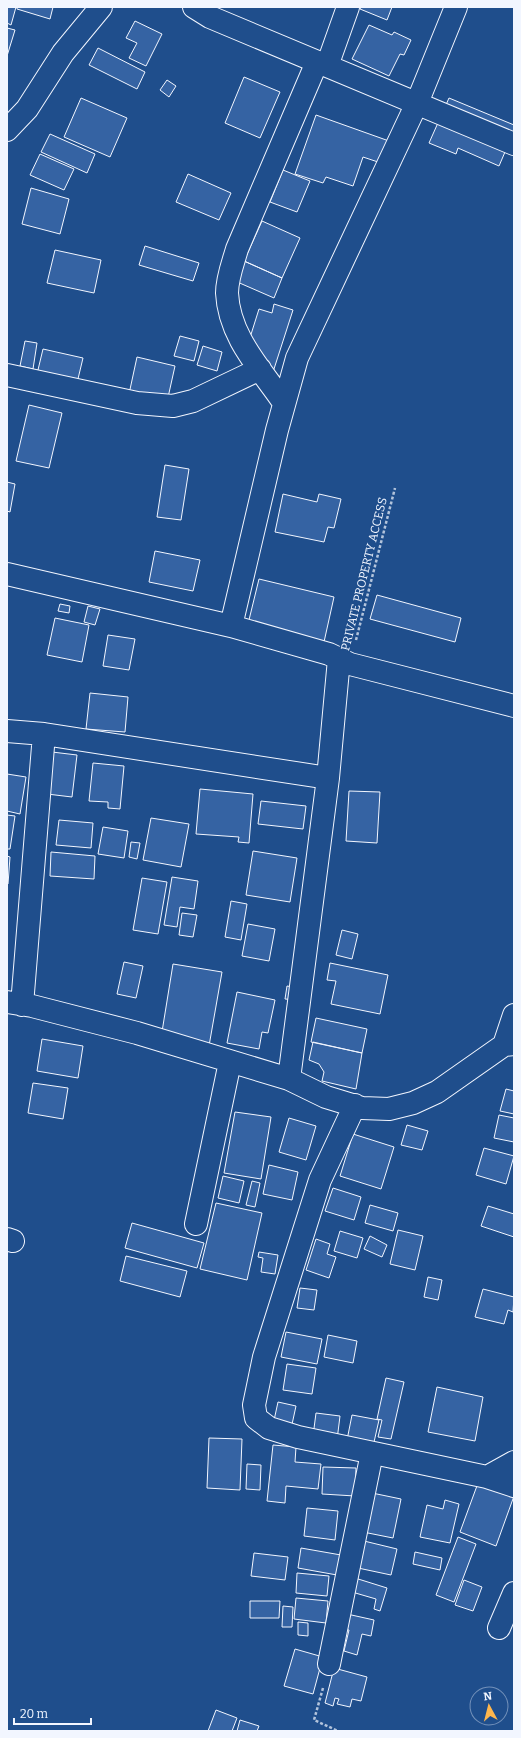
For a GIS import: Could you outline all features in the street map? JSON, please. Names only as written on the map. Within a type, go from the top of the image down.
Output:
[{"type":"street","points":[[7,130],[26,110],[63,53],[101,7]]},
{"type":"street","points":[[194,7],[210,17],[514,144]]},
{"type":"street","points":[[284,403],[238,338],[230,317],[227,293],[237,249],[348,7]]},
{"type":"street","points":[[231,626],[296,358],[417,103],[456,7]]},
{"type":"street","points":[[7,375],[137,403],[173,406],[192,401],[260,368]]},
{"type":"street","points":[[7,574],[231,626],[329,654],[345,662],[514,706]]},
{"type":"street","points":[[289,1079],[328,778],[345,662]]},
{"type":"street","points":[[7,732],[44,734],[328,778]]},
{"type":"street","points":[[44,734],[15,1003],[137,1033],[289,1079],[326,1096],[362,1108],[389,1109],[412,1103],[437,1092],[509,1045],[514,1015]]},
{"type":"street","points":[[196,1224],[230,1062]]},
{"type":"street","points":[[355,1105],[320,1180],[264,1357],[254,1405],[256,1418],[269,1428],[298,1437],[487,1477],[514,1486]]},
{"type":"street","points":[[329,1664],[372,1453]]},
{"type":"street","points":[[487,1477],[514,1462]]},
{"type":"street","points":[[499,1628],[514,1593]]},
{"type":"path","name":"PRIVATE PROPERTY ACCESS","points":[[345,662],[395,488]]},
{"type":"path","points":[[329,1664],[314,1720],[338,1731]]},
{"type":"building","points":[[7,7],[16,7],[11,25],[7,23]]},
{"type":"building","points":[[17,7],[53,7],[50,19],[17,9]]},
{"type":"building","points":[[361,7],[392,7],[387,20],[360,9]]},
{"type":"building","points":[[135,21],[162,34],[146,66],[129,58],[137,43],[126,38]]},
{"type":"building","points":[[369,25],[392,35],[394,32],[411,40],[404,55],[400,54],[389,76],[352,59]]},
{"type":"building","points":[[7,28],[15,30],[7,56]]},
{"type":"building","points":[[98,48],[145,72],[137,89],[89,65]]},
{"type":"building","points":[[244,77],[280,92],[260,138],[225,123]]},
{"type":"building","points":[[167,80],[176,86],[169,97],[160,90]]},
{"type":"building","points":[[81,98],[127,118],[110,157],[64,137]]},
{"type":"building","points":[[449,98],[514,125],[514,131],[499,166],[458,148],[456,154],[429,143]]},
{"type":"building","points":[[316,115],[389,141],[381,163],[363,157],[353,186],[326,177],[323,183],[295,174]]},
{"type":"building","points":[[50,134],[95,154],[87,173],[41,152]]},
{"type":"building","points":[[40,154],[74,169],[64,190],[30,175]]},
{"type":"building","points":[[283,170],[310,181],[297,212],[270,202]]},
{"type":"building","points":[[188,174],[231,193],[219,220],[176,202]]},
{"type":"building","points":[[31,188],[69,199],[60,234],[22,224]]},
{"type":"building","points":[[262,221],[300,238],[282,278],[244,261]]},
{"type":"building","points":[[145,246],[199,263],[193,281],[139,265]]},
{"type":"building","points":[[55,250],[101,260],[94,293],[47,283]]},
{"type":"building","points":[[244,261],[282,278],[274,298],[235,281]]},
{"type":"building","points":[[274,304],[293,310],[273,372],[242,363],[259,309],[272,313]]},
{"type":"building","points":[[180,336],[199,341],[194,361],[174,356]]},
{"type":"building","points":[[25,341],[37,343],[33,369],[20,366]]},
{"type":"building","points":[[203,346],[222,352],[217,371],[197,365]]},
{"type":"building","points":[[43,349],[83,358],[77,383],[37,374]]},
{"type":"building","points":[[137,357],[175,366],[167,402],[129,394]]},
{"type":"building","points":[[29,405],[62,413],[49,468],[16,461]]},
{"type":"building","points":[[165,465],[189,469],[181,520],[157,517]]},
{"type":"building","points":[[7,482],[15,484],[10,512],[7,511]]},
{"type":"building","points":[[283,494],[317,502],[319,494],[341,499],[334,528],[328,527],[324,542],[275,532]]},
{"type":"building","points":[[155,551],[200,560],[193,591],[149,582]]},
{"type":"building","points":[[259,579],[334,597],[324,642],[248,624]]},
{"type":"building","points":[[377,595],[461,618],[455,642],[370,619]]},
{"type":"building","points":[[60,604],[70,606],[69,613],[58,611]]},
{"type":"building","points":[[88,606],[100,609],[95,625],[84,622]]},
{"type":"building","points":[[55,618],[89,625],[82,662],[47,655]]},
{"type":"building","points":[[108,635],[135,639],[129,670],[103,666]]},
{"type":"building","points":[[90,693],[128,697],[125,732],[86,729]]},
{"type":"building","points":[[52,752],[77,755],[72,797],[47,794]]},
{"type":"building","points":[[93,763],[124,766],[120,809],[108,808],[108,802],[89,801]]},
{"type":"building","points":[[7,774],[26,777],[20,814],[7,811]]},
{"type":"building","points":[[200,789],[253,794],[249,843],[238,842],[239,837],[196,834]]},
{"type":"building","points":[[349,791],[380,792],[377,843],[346,841]]},
{"type":"building","points":[[261,801],[306,806],[303,829],[258,824]]},
{"type":"building","points":[[7,815],[15,816],[10,849],[7,849]]},
{"type":"building","points":[[151,818],[189,824],[181,867],[143,860]]},
{"type":"building","points":[[59,820],[93,823],[91,848],[56,845]]},
{"type":"building","points":[[103,827],[128,831],[124,858],[98,854]]},
{"type":"building","points":[[131,842],[140,843],[137,859],[129,857]]},
{"type":"building","points":[[253,851],[297,858],[290,902],[246,895]]},
{"type":"building","points":[[51,852],[95,856],[94,879],[50,876]]},
{"type":"building","points":[[7,856],[10,857],[8,884],[7,883]]},
{"type":"building","points":[[172,877],[198,881],[194,909],[180,907],[177,927],[164,925]]},
{"type":"building","points":[[142,878],[167,882],[158,934],[133,930]]},
{"type":"building","points":[[231,901],[247,904],[241,940],[225,937]]},
{"type":"building","points":[[182,913],[197,915],[193,937],[179,935]]},
{"type":"building","points":[[248,924],[275,929],[269,961],[242,956]]},
{"type":"building","points":[[342,930],[358,934],[352,959],[336,955]]},
{"type":"building","points":[[124,962],[143,966],[136,998],[117,994]]},
{"type":"building","points":[[330,963],[388,975],[380,1014],[331,1004],[336,981],[327,980]]},
{"type":"building","points":[[173,964],[222,972],[209,1046],[161,1038]]},
{"type":"building","points":[[287,986],[299,988],[297,1000],[285,999]]},
{"type":"building","points":[[237,992],[275,1000],[268,1033],[262,1032],[259,1049],[227,1043]]},
{"type":"building","points":[[316,1018],[367,1029],[362,1053],[311,1042]]},
{"type":"building","points":[[42,1039],[83,1046],[78,1078],[37,1071]]},
{"type":"building","points":[[313,1042],[362,1053],[356,1089],[322,1081],[324,1072],[319,1064],[309,1060]]},
{"type":"building","points":[[33,1083],[68,1088],[63,1119],[28,1113]]},
{"type":"building","points":[[506,1089],[514,1091],[514,1114],[500,1111]]},
{"type":"building","points":[[235,1112],[271,1117],[261,1179],[224,1173]]},
{"type":"building","points":[[499,1115],[514,1118],[514,1142],[494,1138]]},
{"type":"building","points":[[289,1118],[316,1126],[306,1160],[279,1152]]},
{"type":"building","points":[[407,1125],[428,1131],[422,1150],[401,1145]]},
{"type":"building","points":[[353,1134],[394,1147],[381,1189],[340,1176]]},
{"type":"building","points":[[484,1148],[514,1156],[506,1184],[476,1175]]},
{"type":"building","points":[[269,1165],[298,1172],[292,1200],[263,1194]]},
{"type":"building","points":[[223,1176],[244,1181],[239,1203],[218,1198]]},
{"type":"building","points":[[252,1181],[260,1183],[255,1207],[246,1205]]},
{"type":"building","points":[[333,1188],[361,1197],[354,1220],[325,1211]]},
{"type":"building","points":[[216,1203],[262,1213],[247,1280],[200,1269]]},
{"type":"building","points":[[370,1205],[398,1213],[393,1231],[365,1223]]},
{"type":"building","points":[[488,1206],[514,1214],[514,1237],[481,1226]]},
{"type":"building","points":[[132,1223],[204,1243],[197,1268],[125,1248]]},
{"type":"building","points":[[398,1230],[423,1236],[415,1270],[390,1264]]},
{"type":"building","points":[[340,1231],[363,1238],[357,1258],[334,1251]]},
{"type":"building","points":[[370,1236],[387,1245],[382,1257],[364,1249]]},
{"type":"building","points":[[316,1239],[330,1244],[327,1254],[336,1257],[329,1278],[306,1270]]},
{"type":"building","points":[[259,1252],[278,1255],[275,1274],[261,1272],[263,1258],[258,1257]]},
{"type":"building","points":[[126,1256],[187,1271],[180,1297],[120,1281]]},
{"type":"building","points":[[428,1277],[442,1280],[438,1300],[424,1297]]},
{"type":"building","points":[[300,1288],[317,1290],[314,1310],[297,1308]]},
{"type":"building","points":[[483,1289],[514,1297],[513,1312],[508,1310],[504,1324],[475,1317]]},
{"type":"building","points":[[286,1332],[322,1339],[317,1364],[281,1357]]},
{"type":"building","points":[[328,1335],[357,1341],[353,1363],[324,1357]]},
{"type":"building","points":[[287,1364],[316,1368],[312,1394],[283,1390]]},
{"type":"building","points":[[386,1378],[404,1382],[391,1439],[378,1437],[382,1420],[377,1419]]},
{"type":"building","points":[[437,1387],[483,1397],[475,1441],[428,1432]]},
{"type":"building","points":[[278,1402],[296,1406],[291,1429],[273,1425]]},
{"type":"building","points":[[316,1413],[340,1416],[337,1440],[313,1436]]},
{"type":"building","points":[[352,1415],[379,1420],[372,1451],[346,1445]]},
{"type":"building","points":[[209,1438],[242,1439],[240,1490],[207,1488]]},
{"type":"building","points":[[273,1445],[296,1447],[295,1462],[321,1464],[318,1489],[286,1486],[285,1503],[267,1501]]},
{"type":"building","points":[[247,1464],[261,1465],[260,1490],[246,1489]]},
{"type":"building","points":[[323,1467],[356,1468],[355,1496],[322,1494]]},
{"type":"building","points":[[478,1483],[514,1496],[496,1546],[460,1532]]},
{"type":"building","points":[[372,1493],[401,1499],[393,1538],[363,1532]]},
{"type":"building","points":[[445,1500],[459,1504],[450,1543],[420,1537],[427,1505],[443,1509]]},
{"type":"building","points":[[307,1508],[338,1511],[335,1540],[304,1536]]},
{"type":"building","points":[[458,1537],[476,1544],[454,1602],[436,1595]]},
{"type":"building","points":[[364,1541],[397,1549],[391,1575],[358,1568]]},
{"type":"building","points":[[301,1548],[341,1555],[337,1575],[298,1568]]},
{"type":"building","points":[[415,1552],[442,1558],[440,1570],[413,1564]]},
{"type":"building","points":[[254,1553],[288,1557],[285,1580],[251,1576]]},
{"type":"building","points":[[297,1573],[329,1576],[327,1596],[296,1593]]},
{"type":"building","points":[[355,1578],[387,1588],[380,1611],[374,1609],[376,1599],[352,1592]]},
{"type":"building","points":[[464,1580],[482,1587],[473,1611],[455,1605]]},
{"type":"building","points":[[296,1598],[328,1601],[326,1623],[294,1619]]},
{"type":"building","points":[[250,1601],[280,1601],[279,1618],[250,1618]]},
{"type":"building","points":[[283,1606],[293,1607],[292,1627],[282,1627]]},
{"type":"building","points":[[347,1614],[374,1620],[371,1636],[362,1634],[357,1655],[344,1651],[349,1630],[343,1629]]},
{"type":"building","points":[[298,1622],[308,1623],[308,1636],[298,1635]]},
{"type":"building","points":[[295,1649],[323,1657],[313,1694],[284,1686]]},
{"type":"building","points":[[334,1668],[367,1677],[361,1701],[352,1699],[350,1707],[337,1704],[339,1699],[335,1698],[333,1706],[325,1703]]},
{"type":"building","points":[[216,1710],[237,1718],[232,1731],[208,1731]]},
{"type":"building","points":[[240,1720],[259,1726],[257,1731],[237,1731]]}]
